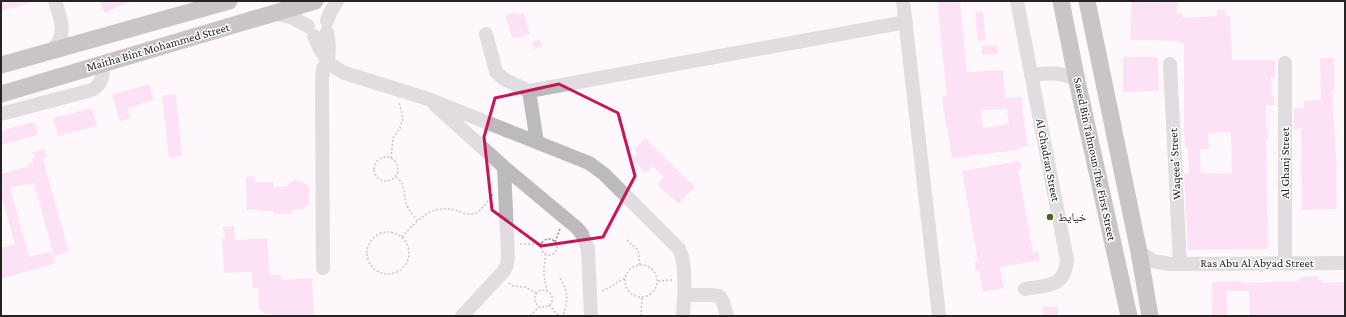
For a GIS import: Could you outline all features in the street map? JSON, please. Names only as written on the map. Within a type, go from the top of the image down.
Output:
[{"type":"main road","name":"Maitha Bint Mohammed Street","points":[[1,65],[229,1]]},
{"type":"main road","name":"Maitha Bint Mohammed Street","points":[[1,94],[315,1]]},
{"type":"main road","name":"Saeed Bin Tahnoun The First Street","points":[[1061,1],[1077,81],[1129,316]]},
{"type":"main road","name":"Saeed Bin Tahnoun The First Street","points":[[1087,1],[1139,252],[1150,316]]},
{"type":"street","points":[[55,1],[62,23],[68,33],[85,42]]},
{"type":"street","points":[[319,29],[337,1]]},
{"type":"street","points":[[904,1],[939,316]]},
{"type":"street","name":"Al Ghadran Street","points":[[1017,1],[1067,260],[1064,275],[1056,282],[1025,289]]},
{"type":"street","points":[[274,13],[293,18],[319,29],[329,46],[328,62],[322,75],[323,268]]},
{"type":"street","points":[[486,34],[494,67],[499,76],[529,91],[906,22]]},
{"type":"street","points":[[52,50],[60,41],[62,35],[62,23]]},
{"type":"street","points":[[1049,72],[1059,65],[1071,49]]},
{"type":"street","points":[[328,62],[338,70],[345,73],[428,98],[589,163],[604,174],[679,249],[683,258],[684,316]]},
{"type":"street","points":[[1,114],[92,90],[100,83],[104,63]]},
{"type":"street","name":"Al Ghanj Street","points":[[1285,63],[1285,263]]},
{"type":"street","name":"Waqeea' Street","points":[[1170,64],[1175,264]]},
{"type":"street","points":[[1031,75],[1049,72],[1061,74],[1077,81]]},
{"type":"street","points":[[529,91],[537,142]]},
{"type":"street","points":[[428,98],[504,167],[577,228],[582,234],[588,249],[591,316]]},
{"type":"street","points":[[462,316],[500,276],[507,265],[508,256],[504,167]]},
{"type":"street","name":"Ras Abu Al Abyad Street","points":[[1139,252],[1153,261],[1175,264],[1345,263]]},
{"type":"street","name":"Ras Abu Al Abyad Street","points":[[1143,278],[1156,269],[1175,264]]},
{"type":"street","points":[[684,295],[711,294],[719,296],[723,302],[727,316]]},
{"type":"path","points":[[390,158],[393,138],[400,128],[403,119],[399,105],[398,89]]},
{"type":"path","points":[[387,157],[390,158],[397,165],[398,171],[395,176],[388,181],[384,181],[375,174],[374,166],[379,160],[387,157]]},
{"type":"path","points":[[395,176],[400,180],[404,187],[406,204],[417,220]]},
{"type":"path","points":[[402,237],[417,220],[432,212],[442,209],[466,214],[475,213],[483,207],[493,194],[498,191],[505,190]]},
{"type":"path","points":[[386,232],[392,232],[402,237],[408,248],[408,260],[401,270],[390,274],[378,272],[369,263],[366,252],[370,240],[380,233],[386,232]]},
{"type":"path","points":[[507,244],[542,244],[546,240],[552,240],[556,244],[557,248],[552,255],[546,254],[542,250],[542,244]]},
{"type":"path","points":[[627,240],[638,250],[640,265]]},
{"type":"path","points":[[546,254],[544,276],[547,291],[552,296],[552,299],[549,306],[543,308],[539,307],[535,302],[534,296],[541,290],[547,291]]},
{"type":"path","points":[[640,265],[645,265],[652,269],[657,276],[657,285],[653,292],[642,297],[634,296],[630,293],[626,287],[625,279],[630,269],[640,265]]},
{"type":"path","points":[[500,276],[513,286],[525,287],[536,293]]},
{"type":"path","points":[[560,278],[567,290],[567,304],[563,316]]},
{"type":"path","points":[[590,292],[605,290],[618,280],[625,279]]},
{"type":"path","points":[[657,281],[684,279]]},
{"type":"path","points":[[641,316],[642,297]]},
{"type":"path","points":[[549,306],[559,316]]},
{"type":"path","points":[[530,316],[539,307]]},
{"type":"highlighted area","points":[[559,84],[618,113],[635,176],[603,237],[541,246],[492,210],[484,137],[495,98]]},
{"type":"building","points":[[1,1],[29,1],[29,4],[1,11]]},
{"type":"building","points":[[99,1],[131,1],[105,13]]},
{"type":"building","points":[[937,1],[960,1],[967,72],[1003,70],[1005,98],[1022,97],[1022,112],[1028,146],[1018,148],[1018,150],[952,158],[942,97],[947,96]],"holes":[[[1007,109],[1009,124],[983,128],[981,110]]]},
{"type":"building","points":[[1132,1],[1177,1],[1177,13],[1182,13],[1182,18],[1217,16],[1217,10],[1225,9],[1225,16],[1230,16],[1232,60],[1275,60],[1275,77],[1271,77],[1272,96],[1274,96],[1275,105],[1266,105],[1266,128],[1268,128],[1268,139],[1266,139],[1268,249],[1188,250],[1184,174],[1189,174],[1188,148],[1185,148],[1184,135],[1184,43],[1179,43],[1179,41],[1130,40]],"holes":[[[1231,132],[1232,173],[1201,174],[1200,149],[1209,149],[1208,133]]]},
{"type":"building","points":[[983,11],[986,40],[978,41],[975,12]]},
{"type":"building","points":[[516,12],[517,15],[524,13],[530,34],[513,39],[505,15]]},
{"type":"building","points":[[540,40],[542,47],[534,49],[532,42]]},
{"type":"building","points":[[997,45],[998,54],[982,55],[981,46]]},
{"type":"building","points":[[1123,57],[1158,57],[1159,91],[1123,92]]},
{"type":"building","points":[[1320,58],[1334,58],[1334,91],[1332,91],[1337,171],[1337,209],[1302,210],[1301,128],[1294,129],[1294,108],[1304,108],[1304,101],[1321,100]]},
{"type":"building","points":[[149,84],[154,100],[128,108],[130,118],[120,121],[112,95]]},
{"type":"building","points":[[176,94],[182,156],[169,157],[162,96]]},
{"type":"building","points":[[92,108],[97,126],[58,136],[53,118]]},
{"type":"building","points":[[34,122],[38,135],[1,145],[1,131]]},
{"type":"building","points":[[645,138],[695,187],[678,204],[657,184],[664,177],[652,166],[646,173],[632,159],[638,153],[634,150]]},
{"type":"building","points":[[45,149],[47,158],[43,159],[69,252],[54,256],[34,183],[10,188],[29,257],[51,251],[56,263],[1,279],[1,248],[15,244],[1,195],[1,174],[30,166],[29,164],[33,163],[32,158],[35,157],[33,152]]},
{"type":"building","points":[[1020,161],[1022,169],[1018,170],[1033,253],[1038,252],[1040,260],[1000,267],[1004,288],[983,292],[979,270],[976,271],[975,262],[978,261],[962,171]]},
{"type":"building","points":[[254,176],[255,182],[273,182],[274,187],[287,186],[292,181],[302,181],[309,187],[309,204],[302,209],[292,210],[291,214],[274,214],[274,211],[258,211],[258,209],[247,210],[246,177]]},
{"type":"building","points":[[234,226],[235,240],[267,238],[270,275],[281,274],[281,280],[312,278],[314,314],[308,316],[273,316],[273,314],[264,314],[264,311],[259,311],[258,288],[253,288],[252,272],[224,273],[222,239],[225,239],[223,227]]},
{"type":"building","points":[[1318,276],[1318,280],[1323,280],[1323,283],[1345,282],[1345,316],[1250,316],[1249,291],[1227,291],[1227,316],[1212,316],[1212,282],[1241,281],[1241,283],[1300,281],[1300,277]]},
{"type":"building","points":[[1058,306],[1058,316],[1043,316],[1042,307]]},
{"type":"place","name":"خيايط","points":[[1050,217]]}]
